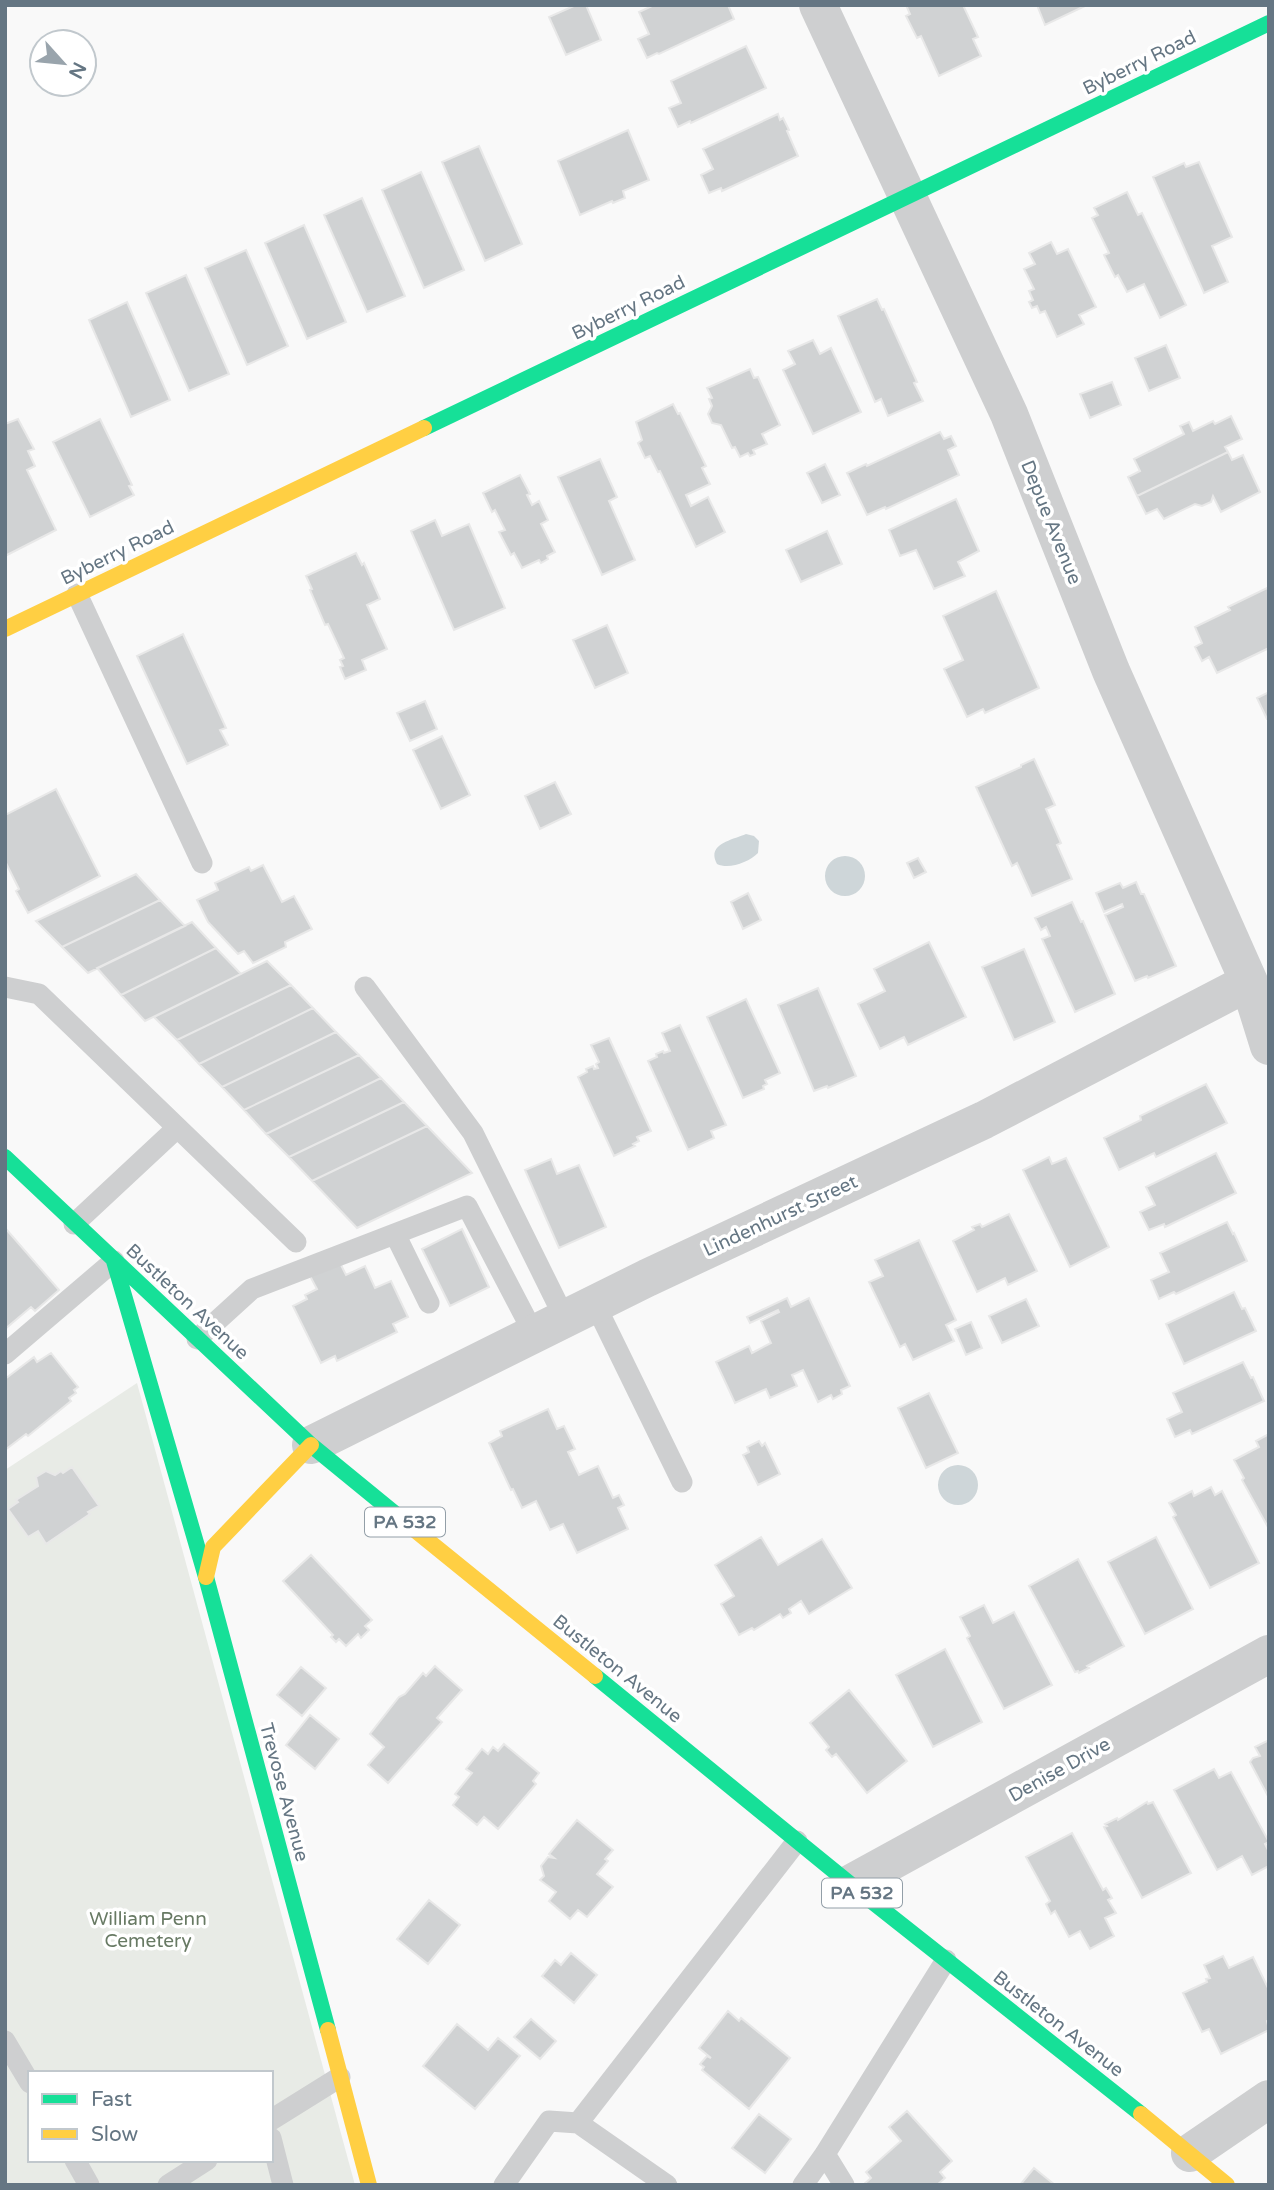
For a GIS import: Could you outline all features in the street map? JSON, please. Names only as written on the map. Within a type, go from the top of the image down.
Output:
[{"type":"main road","name":"Byberry Road","points":[[5,629],[1269,23]]},
{"type":"main road","name":"Bustleton Avenue","points":[[11,1173],[74,1224],[311,1445],[850,1884],[1191,2153],[1227,2185]]},
{"type":"main road","name":"Trevose Avenue","points":[[114,1261],[206,1577],[369,2185]]},
{"type":"main road","points":[[206,1577],[213,1547],[311,1445]]},
{"type":"street","name":"Depue Avenue","points":[[818,5],[1009,414],[1111,671],[1249,982],[1269,1046]]},
{"type":"street","name":"Lindenhurst Street","points":[[311,1445],[565,1319],[984,1120],[1249,982]]},
{"type":"street","name":"Denise Drive","points":[[850,1884],[1269,1654]]},
{"type":"street","points":[[1191,2153],[1269,2099]]},
{"type":"lane","points":[[77,594],[202,863]]},
{"type":"lane","points":[[5,987],[39,994],[296,1242]]},
{"type":"lane","points":[[365,987],[473,1133],[565,1319]]},
{"type":"lane","points":[[74,1224],[177,1128]]},
{"type":"lane","points":[[197,1339],[253,1289],[467,1206],[565,1319],[682,1482]]},
{"type":"lane","points":[[396,1234],[429,1303]]},
{"type":"lane","points":[[5,1354],[114,1261]]},
{"type":"lane","points":[[578,2123],[797,1841]]},
{"type":"lane","points":[[803,2185],[946,1959]]},
{"type":"lane","points":[[5,2041],[28,2080]]},
{"type":"lane","points":[[273,2119],[340,2077]]},
{"type":"lane","points":[[504,2185],[549,2121],[578,2123],[667,2185]]},
{"type":"lane","points":[[273,2146],[283,2185]]},
{"type":"lane","points":[[825,2154],[844,2185]]},
{"type":"lane","points":[[76,2162],[89,2185]]},
{"type":"lane","points":[[168,2185],[204,2162]]},
{"type":"green space","name":"William Penn Cemetery","points":[[137,1383],[355,2185],[5,2185],[5,1470]]},
{"type":"shaded area","points":[[746,834],[759,841],[758,853],[739,864],[717,864],[715,852],[718,847]]},
{"type":"shaded area","points":[[845,856],[859,862],[865,876],[859,890],[845,896],[831,890],[825,876],[831,862]]},
{"type":"shaded area","points":[[958,1465],[972,1471],[978,1485],[972,1499],[958,1505],[944,1499],[938,1485],[944,1471]]},
{"type":"building","points":[[576,5],[586,5],[601,40],[566,55],[549,17]]},
{"type":"building","points":[[654,5],[728,5],[734,19],[647,58],[638,39],[649,34],[639,12]]},
{"type":"building","points":[[906,5],[963,5],[978,37],[973,39],[981,56],[939,76],[921,36],[917,38],[906,16],[910,14]]},
{"type":"building","points":[[1037,5],[1087,5],[1045,25]]},
{"type":"building","points":[[746,46],[766,88],[678,127],[669,108],[681,103],[671,81]]},
{"type":"building","points":[[778,114],[789,130],[787,131],[798,156],[722,191],[721,188],[709,193],[701,175],[713,169],[703,149]]},
{"type":"building","points":[[628,130],[649,180],[623,191],[625,198],[580,215],[558,161]]},
{"type":"building","points":[[479,146],[522,244],[485,261],[442,162]]},
{"type":"building","points":[[1199,162],[1232,237],[1212,246],[1228,282],[1204,293],[1153,177],[1184,163],[1186,167]]},
{"type":"building","points":[[421,172],[464,270],[424,288],[382,190]]},
{"type":"building","points":[[1127,192],[1138,215],[1142,213],[1186,305],[1160,318],[1144,284],[1127,292],[1118,275],[1115,277],[1104,255],[1109,253],[1092,218],[1098,215],[1094,208]]},
{"type":"building","points":[[362,198],[405,296],[367,312],[324,215]]},
{"type":"building","points":[[304,225],[346,322],[307,339],[265,243]]},
{"type":"building","points":[[1051,242],[1057,254],[1068,249],[1096,307],[1079,315],[1084,324],[1057,337],[1045,311],[1040,313],[1037,306],[1032,308],[1029,302],[1033,300],[1029,291],[1034,289],[1024,269],[1035,264],[1029,253]]},
{"type":"building","points":[[246,250],[288,346],[247,365],[205,268]]},
{"type":"building","points":[[186,275],[229,374],[189,391],[146,293]]},
{"type":"building","points":[[877,299],[917,382],[914,383],[923,401],[888,416],[881,399],[875,402],[838,316]]},
{"type":"building","points":[[127,302],[170,400],[131,417],[89,320]]},
{"type":"building","points":[[813,340],[820,354],[831,348],[861,412],[813,434],[783,370],[795,364],[788,351]]},
{"type":"building","points":[[1166,345],[1180,378],[1149,391],[1135,358]]},
{"type":"building","points":[[750,369],[754,378],[758,377],[780,425],[762,434],[767,444],[753,450],[755,454],[750,456],[748,453],[740,457],[735,447],[732,448],[721,425],[712,423],[708,414],[712,406],[709,399],[712,398],[707,388]]},
{"type":"building","points":[[1112,382],[1121,405],[1090,418],[1080,394]]},
{"type":"building","points":[[673,404],[706,466],[702,468],[710,484],[686,495],[691,506],[708,497],[725,532],[696,547],[660,471],[658,472],[650,456],[645,458],[638,443],[642,440],[636,422]]},
{"type":"building","points":[[1231,416],[1242,439],[1225,447],[1228,452],[1137,496],[1128,477],[1140,471],[1134,459],[1184,434],[1180,426],[1189,422],[1193,431]]},
{"type":"building","points":[[18,419],[34,449],[28,451],[35,466],[27,470],[56,530],[5,556],[5,424]]},
{"type":"building","points":[[100,419],[132,485],[129,486],[134,495],[90,517],[53,442]]},
{"type":"building","points":[[940,432],[944,439],[951,436],[956,446],[948,450],[959,475],[867,515],[847,473]]},
{"type":"building","points":[[1228,452],[1232,460],[1243,455],[1260,492],[1221,512],[1213,496],[1211,502],[1202,506],[1195,504],[1164,519],[1157,509],[1146,514],[1137,496]]},
{"type":"building","points":[[600,459],[617,497],[609,501],[635,560],[602,575],[558,477]]},
{"type":"building","points":[[825,464],[840,495],[822,503],[807,473]]},
{"type":"building","points":[[520,475],[530,494],[527,495],[532,505],[539,501],[548,520],[541,524],[555,552],[541,563],[539,560],[522,568],[514,553],[511,555],[499,532],[505,530],[483,493]]},
{"type":"building","points":[[956,499],[979,551],[958,562],[965,576],[934,589],[916,550],[900,556],[889,530]]},
{"type":"building","points":[[435,520],[442,536],[469,524],[505,608],[454,630],[411,531]]},
{"type":"building","points":[[827,531],[842,564],[801,582],[786,550]]},
{"type":"building","points":[[356,553],[362,565],[364,563],[380,599],[367,605],[387,649],[362,660],[366,670],[345,679],[340,667],[343,666],[340,660],[344,658],[328,624],[325,625],[306,576]]},
{"type":"building","points":[[1267,588],[1269,648],[1217,673],[1209,657],[1202,661],[1195,647],[1202,643],[1195,627]]},
{"type":"building","points":[[996,591],[1039,688],[985,713],[983,709],[967,717],[944,669],[963,660],[943,616]]},
{"type":"building","points":[[607,625],[628,673],[595,688],[573,640]]},
{"type":"building","points":[[183,634],[226,728],[220,730],[228,745],[187,764],[137,656]]},
{"type":"building","points":[[1269,692],[1269,719],[1267,719],[1257,698]]},
{"type":"building","points":[[425,701],[437,729],[410,741],[397,713]]},
{"type":"building","points":[[442,736],[470,795],[441,809],[413,750]]},
{"type":"building","points":[[1034,759],[1055,805],[1046,809],[1061,843],[1057,845],[1072,879],[1032,896],[1017,863],[1012,866],[976,787]]},
{"type":"building","points":[[555,782],[571,814],[540,829],[525,796]]},
{"type":"building","points":[[56,789],[100,876],[28,913],[5,861],[5,815]]},
{"type":"building","points":[[918,858],[926,872],[914,878],[907,863]]},
{"type":"building","points":[[263,865],[282,902],[294,896],[312,929],[285,942],[286,947],[253,963],[244,951],[238,954],[208,922],[197,900],[218,890],[215,883],[249,867],[251,871]]},
{"type":"building","points":[[136,874],[160,900],[62,947],[36,921]]},
{"type":"building","points":[[1136,882],[1176,966],[1135,981],[1105,915],[1123,907],[1122,904],[1104,912],[1096,893],[1120,883],[1123,888]]},
{"type":"building","points":[[748,893],[761,920],[743,929],[731,902]]},
{"type":"building","points":[[160,900],[185,926],[88,973],[62,947]]},
{"type":"building","points":[[1072,902],[1115,994],[1075,1012],[1042,939],[1050,936],[1046,927],[1041,930],[1035,918]]},
{"type":"building","points":[[192,922],[216,948],[121,995],[97,968]]},
{"type":"building","points":[[929,942],[966,1017],[908,1045],[904,1037],[880,1049],[858,1004],[885,991],[874,969]]},
{"type":"building","points":[[216,948],[241,974],[145,1021],[121,995]]},
{"type":"building","points":[[1024,949],[1055,1022],[1014,1040],[982,967]]},
{"type":"building","points":[[267,961],[291,985],[177,1040],[154,1017]]},
{"type":"building","points":[[291,985],[313,1008],[199,1064],[177,1040]]},
{"type":"building","points":[[818,988],[856,1076],[814,1091],[778,1005]]},
{"type":"building","points":[[746,999],[780,1073],[765,1080],[767,1084],[763,1086],[764,1089],[743,1098],[707,1017]]},
{"type":"building","points":[[313,1008],[336,1032],[222,1087],[199,1064]]},
{"type":"building","points":[[680,1025],[726,1125],[711,1131],[714,1138],[688,1150],[648,1061],[657,1057],[656,1054],[670,1051],[662,1033]]},
{"type":"building","points":[[336,1032],[359,1055],[244,1110],[222,1087]]},
{"type":"building","points":[[609,1038],[651,1131],[637,1137],[639,1141],[633,1144],[635,1146],[614,1156],[578,1077],[587,1072],[586,1069],[593,1066],[594,1069],[598,1068],[596,1064],[599,1062],[591,1045]]},
{"type":"building","points":[[359,1055],[381,1078],[266,1134],[244,1110]]},
{"type":"building","points":[[381,1078],[404,1102],[289,1157],[266,1134]]},
{"type":"building","points":[[1206,1084],[1227,1123],[1156,1157],[1154,1153],[1119,1170],[1104,1138],[1141,1120],[1140,1116]]},
{"type":"building","points":[[404,1102],[427,1126],[312,1181],[289,1157]]},
{"type":"building","points":[[427,1126],[472,1173],[357,1228],[312,1181]]},
{"type":"building","points":[[1216,1153],[1236,1193],[1165,1227],[1164,1224],[1149,1230],[1140,1212],[1155,1205],[1146,1187]]},
{"type":"building","points":[[1049,1157],[1052,1164],[1066,1158],[1109,1247],[1070,1267],[1023,1170]]},
{"type":"building","points":[[551,1159],[557,1174],[579,1165],[606,1227],[559,1248],[525,1170]]},
{"type":"building","points":[[1009,1214],[1037,1271],[1008,1285],[1005,1278],[977,1292],[953,1241],[974,1230],[972,1227],[980,1224],[982,1227]]},
{"type":"building","points":[[1227,1222],[1247,1261],[1176,1294],[1174,1292],[1159,1299],[1151,1280],[1169,1272],[1160,1253]]},
{"type":"building","points":[[6,1229],[59,1290],[35,1311],[31,1307],[5,1329]]},
{"type":"building","points":[[462,1229],[489,1287],[450,1306],[422,1249]]},
{"type":"building","points":[[919,1240],[956,1320],[946,1325],[954,1341],[913,1360],[905,1344],[900,1347],[869,1282],[883,1276],[875,1260]]},
{"type":"building","points":[[339,1261],[346,1275],[365,1266],[375,1288],[391,1281],[408,1317],[393,1324],[397,1332],[337,1361],[335,1356],[321,1363],[293,1306],[307,1299],[305,1295],[317,1289],[310,1276]]},
{"type":"building","points":[[1234,1292],[1256,1331],[1184,1364],[1166,1324]]},
{"type":"building","points":[[787,1298],[791,1307],[809,1298],[850,1386],[841,1390],[842,1394],[833,1399],[831,1395],[818,1402],[803,1370],[792,1375],[797,1386],[770,1398],[766,1389],[735,1403],[716,1362],[749,1346],[752,1353],[771,1343],[761,1321],[779,1312],[778,1310],[750,1323],[747,1317]]},
{"type":"building","points":[[1026,1299],[1039,1326],[1002,1343],[989,1316]]},
{"type":"building","points":[[971,1322],[982,1348],[966,1355],[955,1329]]},
{"type":"building","points":[[51,1353],[78,1387],[74,1390],[76,1393],[69,1398],[71,1401],[28,1436],[26,1434],[5,1450],[5,1379],[34,1357],[37,1362]]},
{"type":"building","points":[[1243,1362],[1264,1401],[1192,1434],[1190,1430],[1175,1437],[1167,1419],[1182,1412],[1173,1393]]},
{"type":"building","points":[[929,1393],[958,1453],[926,1468],[898,1408]]},
{"type":"building","points":[[548,1409],[557,1429],[564,1426],[575,1449],[568,1452],[579,1475],[598,1466],[613,1498],[619,1495],[624,1505],[618,1508],[628,1529],[577,1553],[563,1524],[550,1530],[536,1501],[522,1508],[489,1443],[502,1436],[500,1431]]},
{"type":"building","points":[[1269,1434],[1269,1529],[1234,1460],[1259,1447],[1256,1441]]},
{"type":"building","points":[[759,1441],[762,1446],[765,1443],[780,1474],[758,1485],[743,1455],[749,1452],[747,1447]]},
{"type":"building","points":[[72,1467],[99,1506],[46,1544],[38,1531],[28,1537],[8,1509],[18,1502],[16,1500],[38,1486],[36,1477],[46,1471],[55,1475],[61,1471],[63,1473]]},
{"type":"building","points":[[1211,1487],[1215,1495],[1222,1491],[1259,1563],[1210,1588],[1173,1517],[1176,1515],[1169,1503],[1192,1491],[1194,1496]]},
{"type":"building","points":[[761,1537],[778,1565],[822,1539],[852,1588],[809,1614],[801,1601],[789,1609],[791,1613],[783,1618],[780,1614],[754,1630],[752,1628],[739,1635],[721,1604],[734,1596],[715,1565]]},
{"type":"building","points":[[1156,1537],[1193,1609],[1145,1634],[1108,1562]]},
{"type":"building","points":[[311,1555],[372,1620],[365,1626],[369,1630],[361,1638],[358,1634],[346,1646],[339,1639],[336,1642],[331,1637],[333,1635],[283,1581]]},
{"type":"building","points":[[1078,1559],[1124,1646],[1079,1673],[1075,1672],[1029,1586]]},
{"type":"building","points":[[984,1605],[993,1623],[1014,1612],[1052,1685],[1004,1709],[967,1638],[970,1636],[960,1617]]},
{"type":"building","points":[[945,1649],[982,1722],[933,1747],[896,1675]]},
{"type":"building","points":[[435,1666],[462,1690],[437,1718],[442,1722],[388,1783],[368,1765],[384,1747],[370,1734],[399,1697],[405,1694],[423,1673],[426,1676]]},
{"type":"building","points":[[301,1667],[326,1688],[302,1716],[277,1695]]},
{"type":"building","points":[[849,1690],[907,1761],[867,1793],[836,1754],[832,1757],[826,1750],[829,1747],[810,1723]]},
{"type":"building","points":[[310,1715],[339,1739],[315,1769],[286,1745]]},
{"type":"building","points":[[1269,1740],[1269,1798],[1250,1762],[1260,1756],[1255,1747]]},
{"type":"building","points":[[504,1744],[539,1773],[533,1781],[536,1784],[498,1829],[484,1817],[477,1825],[453,1805],[459,1797],[455,1794],[472,1773],[466,1769],[482,1749],[488,1754],[493,1747],[498,1751]]},
{"type":"building","points":[[1214,1769],[1219,1778],[1231,1772],[1269,1842],[1265,1844],[1269,1852],[1269,1866],[1252,1875],[1242,1856],[1217,1870],[1174,1790]]},
{"type":"building","points":[[1147,1802],[1153,1802],[1191,1873],[1142,1898],[1104,1827]]},
{"type":"building","points":[[577,1820],[613,1850],[597,1874],[613,1887],[587,1917],[578,1910],[570,1919],[549,1901],[556,1892],[540,1880],[544,1876],[541,1866],[548,1857],[554,1858],[549,1854]]},
{"type":"building","points":[[1072,1833],[1103,1890],[1106,1888],[1112,1898],[1108,1900],[1116,1913],[1105,1918],[1114,1936],[1090,1949],[1080,1931],[1069,1937],[1055,1911],[1051,1914],[1046,1904],[1050,1901],[1026,1857]]},
{"type":"building","points":[[429,1900],[460,1925],[428,1964],[397,1939]]},
{"type":"building","points":[[571,1953],[597,1975],[574,2003],[542,1976],[555,1960],[561,1965]]},
{"type":"building","points":[[1223,1956],[1229,1968],[1253,1957],[1269,1990],[1269,2030],[1221,2054],[1209,2029],[1202,2032],[1183,1993],[1207,1982],[1206,1979],[1210,1978],[1204,1965]]},
{"type":"building","points":[[728,2011],[739,2021],[741,2018],[790,2058],[749,2109],[702,2070],[704,2067],[700,2064],[707,2056],[711,2058],[699,2048]]},
{"type":"building","points":[[531,2019],[556,2041],[540,2059],[514,2037]]},
{"type":"building","points":[[457,2024],[488,2050],[498,2038],[520,2056],[475,2109],[423,2066]]},
{"type":"building","points":[[907,2111],[952,2161],[940,2172],[945,2178],[937,2185],[863,2185],[871,2178],[866,2172],[901,2141],[889,2127]]},
{"type":"building","points":[[759,2114],[791,2139],[765,2173],[732,2148]]},
{"type":"building","points":[[1034,2168],[1055,2185],[1020,2185]]},
{"type":"traffic: fast","points":[[424,428],[1269,23]]},
{"type":"traffic: fast","points":[[5,1157],[311,1445],[410,1526]]},
{"type":"traffic: fast","points":[[114,1261],[206,1577],[328,2030]]},
{"type":"traffic: fast","points":[[595,1676],[850,1884],[1141,2114]]},
{"type":"traffic: slow","points":[[5,629],[424,428]]},
{"type":"traffic: slow","points":[[206,1577],[213,1547],[311,1445]]},
{"type":"traffic: slow","points":[[410,1526],[595,1676]]},
{"type":"traffic: slow","points":[[328,2030],[369,2185]]},
{"type":"traffic: slow","points":[[1141,2114],[1227,2185]]}]
